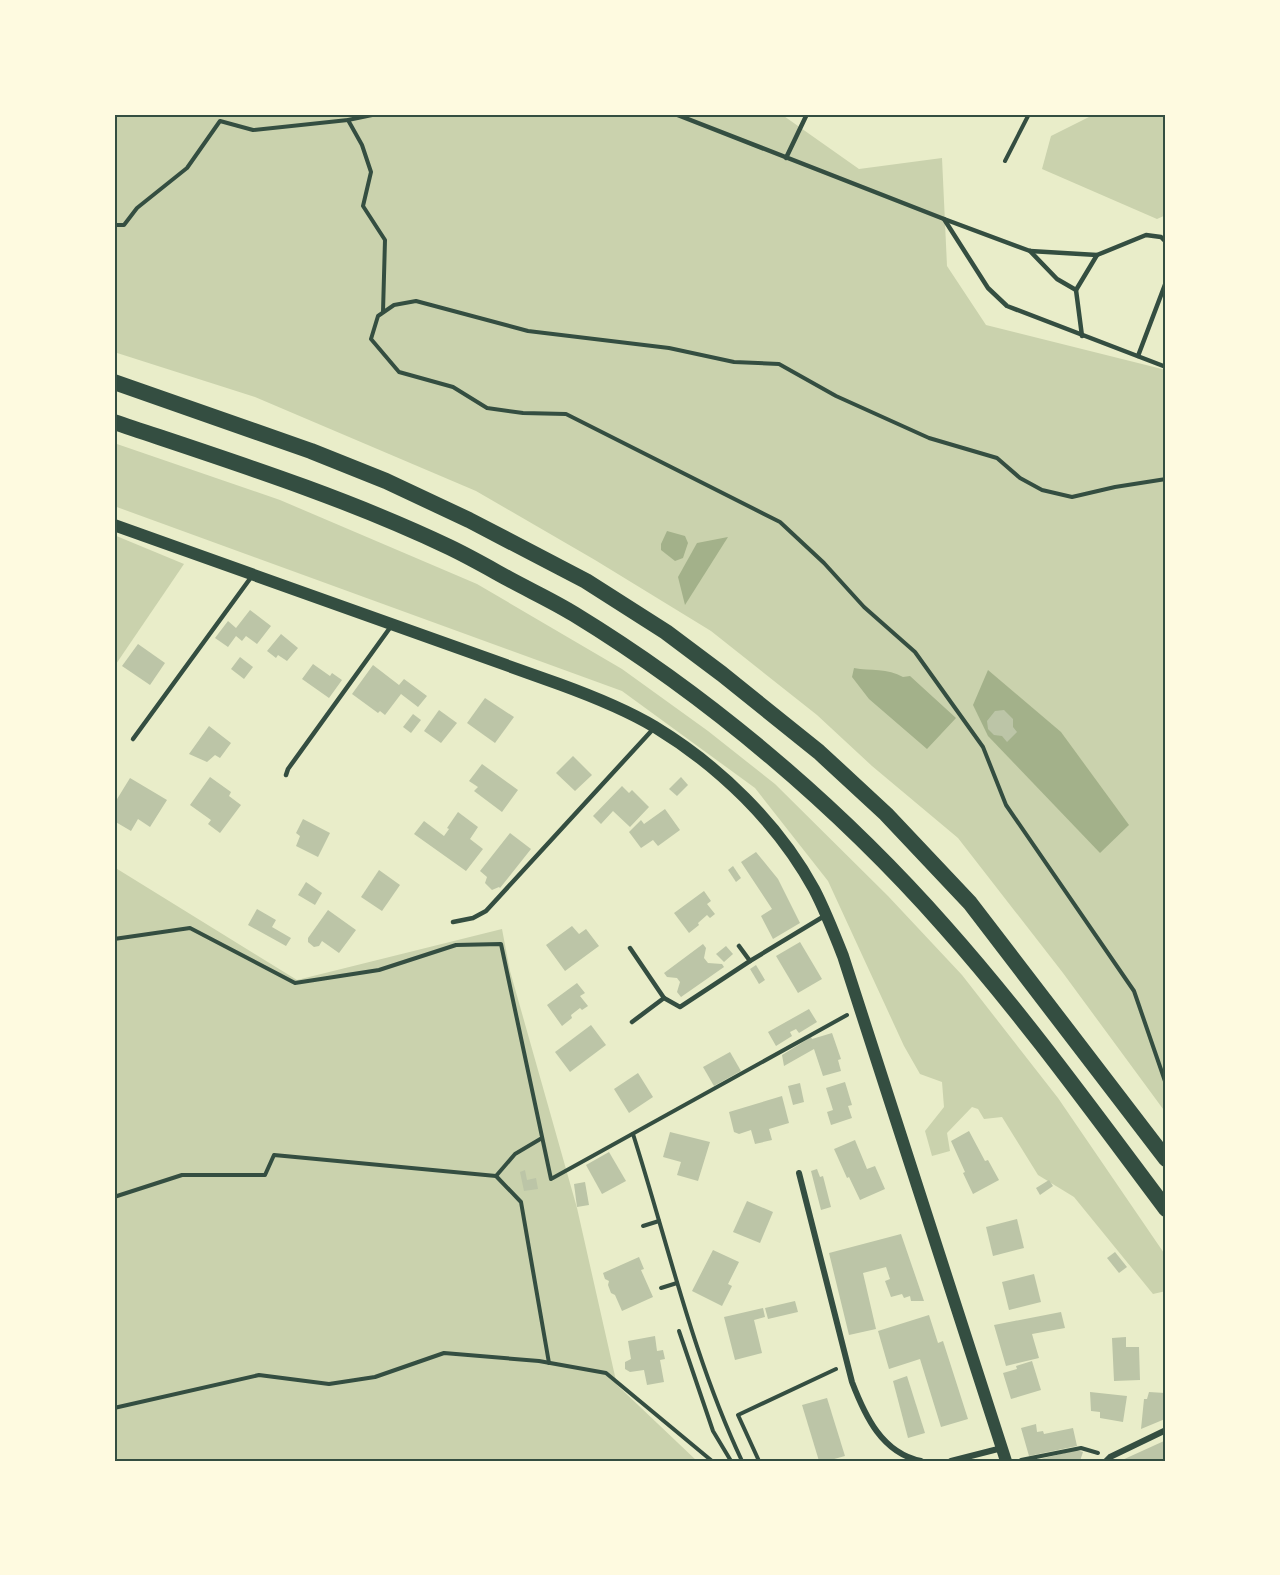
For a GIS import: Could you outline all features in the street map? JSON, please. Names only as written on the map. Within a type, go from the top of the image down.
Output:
[{"type":"highway","points":[[114,382],[311,451],[386,481],[586,581],[666,632],[819,752],[886,814],[924,854],[970,903],[1166,1159]]},
{"type":"highway","points":[[114,422],[293,483],[450,547],[573,613],[683,688],[797,779],[857,834],[944,926],[1028,1025],[1166,1209]]},
{"type":"main road","points":[[114,525],[621,709],[655,727],[693,753],[744,798],[793,856],[813,888],[843,956],[1006,1461]]},
{"type":"street","points":[[799,1173],[847,1364],[864,1414],[883,1440],[902,1455],[921,1461]]},
{"type":"street","points":[[1108,1459],[1166,1430]]},
{"type":"street","points":[[951,1461],[1002,1448]]},
{"type":"lane","points":[[675,114],[1030,251],[1097,255],[1146,235],[1161,237],[1166,242]]},
{"type":"lane","points":[[786,158],[807,114]]},
{"type":"lane","points":[[944,219],[988,288],[1007,306],[1166,366]]},
{"type":"lane","points":[[1030,251],[1057,279],[1076,290]]},
{"type":"lane","points":[[1082,336],[1076,290],[1097,255]]},
{"type":"lane","points":[[1137,356],[1166,282]]},
{"type":"lane","points":[[133,739],[253,575]]},
{"type":"lane","points":[[286,774],[288,768],[392,625]]},
{"type":"lane","points":[[453,922],[473,918],[486,911],[655,727]]},
{"type":"lane","points":[[630,948],[664,998],[680,1007],[826,915]]},
{"type":"lane","points":[[739,946],[750,961]]},
{"type":"lane","points":[[632,1022],[664,998]]},
{"type":"path","points":[[114,225],[124,225],[137,208],[187,168],[220,121],[254,130],[348,120],[377,114]]},
{"type":"path","points":[[1005,161],[1029,114]]},
{"type":"path","points":[[348,120],[362,146],[371,172],[363,206],[385,240],[383,312]]},
{"type":"path","points":[[1166,479],[1072,497],[1042,490],[1020,478],[997,458],[930,438],[836,396],[778,364],[734,362],[669,348],[528,331],[416,301],[394,305],[378,316],[371,339],[399,372],[453,387],[487,408],[524,413],[566,414],[780,522],[824,563],[864,607],[915,652],[983,747],[1006,805],[1134,991],[1166,1084]]},
{"type":"path","points":[[114,939],[190,928],[295,983],[379,970],[456,945],[501,944],[551,1179],[861,1006]]},
{"type":"path","points":[[633,1134],[696,1344],[742,1461]]},
{"type":"path","points":[[496,1176],[515,1154],[542,1138]]},
{"type":"path","points":[[114,1197],[182,1176],[265,1176],[274,1155],[496,1176],[521,1202],[549,1363]]},
{"type":"path","points":[[643,1226],[659,1221]]},
{"type":"path","points":[[661,1288],[677,1283]]},
{"type":"path","points":[[679,1331],[713,1431],[731,1461]]},
{"type":"path","points":[[114,1408],[259,1375],[329,1384],[375,1377],[444,1353],[549,1363],[606,1374],[712,1461]]},
{"type":"path","points":[[759,1461],[738,1414],[847,1364]]},
{"type":"path","points":[[1029,1459],[1081,1448],[1108,1459]]},
{"type":"shaded area","points":[[114,114],[781,114],[859,169],[942,158],[947,266],[986,325],[1166,370],[1166,1113],[1063,973],[958,838],[872,766],[817,715],[711,631],[476,491],[255,397],[114,352]]},
{"type":"shaded area","points":[[1095,114],[1166,114],[1166,215],[1157,219],[1042,169],[1051,136]]},
{"type":"shaded area","points":[[114,443],[280,500],[477,584],[622,669],[708,731],[775,784],[888,896],[962,975],[1058,1098],[1166,1256],[1166,1291],[1153,1294],[1074,1197],[1038,1175],[1002,1117],[984,1119],[978,1109],[972,1107],[947,1133],[950,1151],[932,1156],[925,1131],[944,1107],[942,1082],[920,1074],[904,1046],[828,881],[755,788],[622,691],[114,506]]},
{"type":"shaded area","points":[[667,531],[685,536],[688,543],[683,558],[675,561],[661,550],[661,544]]},
{"type":"shaded area","points":[[114,535],[184,564],[114,667]]},
{"type":"shaded area","points":[[728,537],[685,605],[678,577],[697,543]]},
{"type":"shaded area","points":[[854,668],[885,671],[903,677],[910,676],[956,718],[927,749],[869,699],[852,677]]},
{"type":"shaded area","points":[[988,670],[1061,732],[1129,825],[1100,853],[988,736],[973,705]]},
{"type":"shaded area","points":[[114,867],[297,980],[502,929],[510,971],[577,1208],[617,1385],[697,1461],[114,1461]]},
{"type":"building","points":[[250,610],[271,626],[257,644],[246,636],[242,641],[236,636],[228,647],[215,638],[228,621],[236,628]]},
{"type":"building","points":[[281,634],[298,648],[287,661],[278,655],[276,658],[267,651]]},
{"type":"building","points":[[138,644],[165,663],[150,685],[122,666]]},
{"type":"building","points":[[240,657],[253,667],[244,679],[231,669]]},
{"type":"building","points":[[313,664],[330,676],[332,673],[342,680],[329,698],[302,679]]},
{"type":"building","points":[[373,665],[399,685],[404,679],[427,696],[418,707],[401,694],[385,715],[380,711],[378,713],[352,694]]},
{"type":"building","points":[[485,698],[514,717],[495,743],[467,723]]},
{"type":"building","points":[[439,710],[457,723],[441,743],[424,731]]},
{"type":"building","points":[[1004,710],[1013,719],[1013,727],[1017,732],[1007,742],[1002,736],[994,735],[988,729],[987,721],[995,711]]},
{"type":"building","points":[[413,714],[421,720],[411,733],[403,727]]},
{"type":"building","points":[[209,726],[231,743],[220,758],[215,755],[207,762],[189,754]]},
{"type":"building","points":[[573,756],[592,775],[575,791],[556,773]]},
{"type":"building","points":[[482,764],[518,790],[502,812],[474,791],[478,787],[469,781]]},
{"type":"building","points":[[210,777],[231,792],[229,796],[241,805],[220,833],[208,824],[211,820],[190,805]]},
{"type":"building","points":[[681,777],[688,785],[677,796],[669,789]]},
{"type":"building","points":[[130,778],[167,800],[150,827],[138,819],[131,831],[114,821],[114,804]]},
{"type":"building","points":[[622,786],[629,793],[632,790],[649,807],[630,827],[613,811],[601,824],[593,816]]},
{"type":"building","points":[[665,809],[680,830],[658,846],[653,840],[641,848],[629,832],[641,820],[644,824]]},
{"type":"building","points":[[458,812],[478,827],[470,839],[483,849],[466,871],[414,834],[424,821],[444,836]]},
{"type":"building","points":[[303,819],[330,833],[318,857],[296,846],[300,836],[296,833]]},
{"type":"building","points":[[510,833],[531,849],[500,888],[492,890],[485,883],[487,877],[480,871]]},
{"type":"building","points":[[756,852],[778,879],[800,923],[773,939],[761,916],[772,909],[741,862]]},
{"type":"building","points":[[733,866],[741,878],[736,882],[728,870]]},
{"type":"building","points":[[379,870],[400,885],[382,911],[361,897]]},
{"type":"building","points":[[306,882],[322,893],[315,905],[298,895]]},
{"type":"building","points":[[704,891],[711,901],[707,904],[715,914],[710,918],[707,915],[689,933],[674,913]]},
{"type":"building","points":[[257,909],[276,920],[272,927],[291,938],[286,946],[248,925]]},
{"type":"building","points":[[328,910],[356,930],[339,953],[322,941],[319,946],[314,947],[308,942],[308,938]]},
{"type":"building","points":[[572,926],[579,934],[586,929],[599,946],[565,971],[546,945]]},
{"type":"building","points":[[800,942],[822,979],[798,993],[776,956]]},
{"type":"building","points":[[703,944],[706,948],[704,958],[708,963],[722,964],[724,967],[681,997],[677,992],[680,982],[677,978],[667,977],[664,973]]},
{"type":"building","points":[[726,946],[733,954],[724,962],[716,954]]},
{"type":"building","points":[[756,965],[765,980],[759,984],[750,969]]},
{"type":"building","points":[[577,983],[585,993],[580,996],[588,1006],[582,1010],[580,1008],[562,1026],[547,1005]]},
{"type":"building","points":[[809,1009],[817,1022],[799,1033],[796,1029],[790,1032],[792,1036],[776,1046],[768,1032]]},
{"type":"building","points":[[591,1025],[606,1045],[570,1072],[555,1052]]},
{"type":"building","points":[[832,1033],[841,1059],[838,1060],[841,1071],[823,1076],[814,1049],[784,1066],[782,1055],[811,1037],[812,1039]]},
{"type":"building","points":[[730,1052],[741,1071],[714,1086],[703,1067]]},
{"type":"building","points":[[638,1073],[653,1097],[629,1113],[614,1089]]},
{"type":"building","points":[[845,1082],[852,1105],[848,1106],[852,1118],[831,1125],[827,1112],[833,1110],[826,1088]]},
{"type":"building","points":[[800,1083],[804,1102],[793,1105],[788,1086]]},
{"type":"building","points":[[782,1096],[789,1123],[769,1129],[772,1140],[755,1144],[751,1130],[739,1134],[734,1132],[729,1112]]},
{"type":"building","points":[[969,1131],[985,1161],[988,1160],[999,1180],[973,1194],[951,1141]]},
{"type":"building","points":[[670,1132],[710,1142],[698,1181],[677,1175],[681,1162],[663,1157]]},
{"type":"building","points":[[855,1140],[867,1169],[875,1166],[885,1189],[860,1200],[834,1149]]},
{"type":"building","points":[[609,1152],[626,1181],[602,1194],[586,1165]]},
{"type":"building","points":[[817,1169],[820,1177],[823,1176],[831,1207],[821,1210],[811,1171]]},
{"type":"building","points":[[525,1170],[527,1180],[536,1178],[538,1189],[524,1191],[520,1172]]},
{"type":"building","points":[[1049,1180],[1053,1186],[1040,1195],[1036,1188]]},
{"type":"building","points":[[585,1182],[589,1205],[577,1207],[574,1184]]},
{"type":"building","points":[[747,1201],[773,1212],[760,1243],[733,1232]]},
{"type":"building","points":[[1017,1219],[1024,1248],[993,1256],[986,1227]]},
{"type":"building","points":[[901,1234],[924,1301],[911,1301],[910,1296],[904,1298],[902,1294],[891,1297],[885,1281],[890,1279],[886,1267],[863,1273],[876,1329],[849,1335],[829,1253]]},
{"type":"building","points":[[713,1250],[739,1262],[728,1284],[732,1286],[722,1306],[692,1291]]},
{"type":"building","points":[[1115,1252],[1127,1267],[1119,1273],[1107,1258]]},
{"type":"building","points":[[639,1257],[644,1269],[641,1270],[653,1297],[622,1311],[603,1273]]},
{"type":"building","points":[[1034,1274],[1041,1302],[1009,1310],[1002,1282]]},
{"type":"building","points":[[795,1301],[798,1312],[768,1319],[765,1308]]},
{"type":"building","points":[[763,1308],[765,1317],[754,1320],[762,1353],[735,1360],[724,1317]]},
{"type":"building","points":[[1061,1312],[1065,1328],[1032,1334],[1039,1358],[1006,1366],[994,1325]]},
{"type":"building","points":[[929,1315],[938,1343],[943,1341],[968,1419],[941,1427],[920,1359],[889,1369],[878,1331]]},
{"type":"building","points":[[655,1336],[657,1351],[663,1350],[665,1359],[660,1360],[664,1382],[647,1385],[644,1370],[630,1372],[625,1369],[625,1362],[631,1359],[628,1341]]},
{"type":"building","points":[[1126,1337],[1126,1347],[1139,1347],[1140,1380],[1114,1381],[1112,1338]]},
{"type":"building","points":[[1032,1361],[1041,1390],[1011,1399],[1003,1373]]},
{"type":"building","points":[[907,1376],[925,1433],[908,1438],[893,1381]]},
{"type":"building","points":[[1090,1392],[1127,1396],[1123,1422],[1100,1418],[1100,1412],[1091,1411]]},
{"type":"building","points":[[1149,1392],[1165,1393],[1166,1417],[1141,1429],[1144,1399],[1147,1399]]},
{"type":"building","points":[[827,1398],[845,1456],[819,1461],[802,1405]]},
{"type":"building","points":[[1036,1424],[1037,1432],[1043,1431],[1044,1434],[1073,1428],[1077,1446],[1029,1456],[1021,1428]]},
{"type":"building","points":[[1164,1441],[1166,1461],[1120,1461]]},
{"type":"building","points":[[1077,1450],[1083,1452],[1080,1461],[1032,1461]]}]
